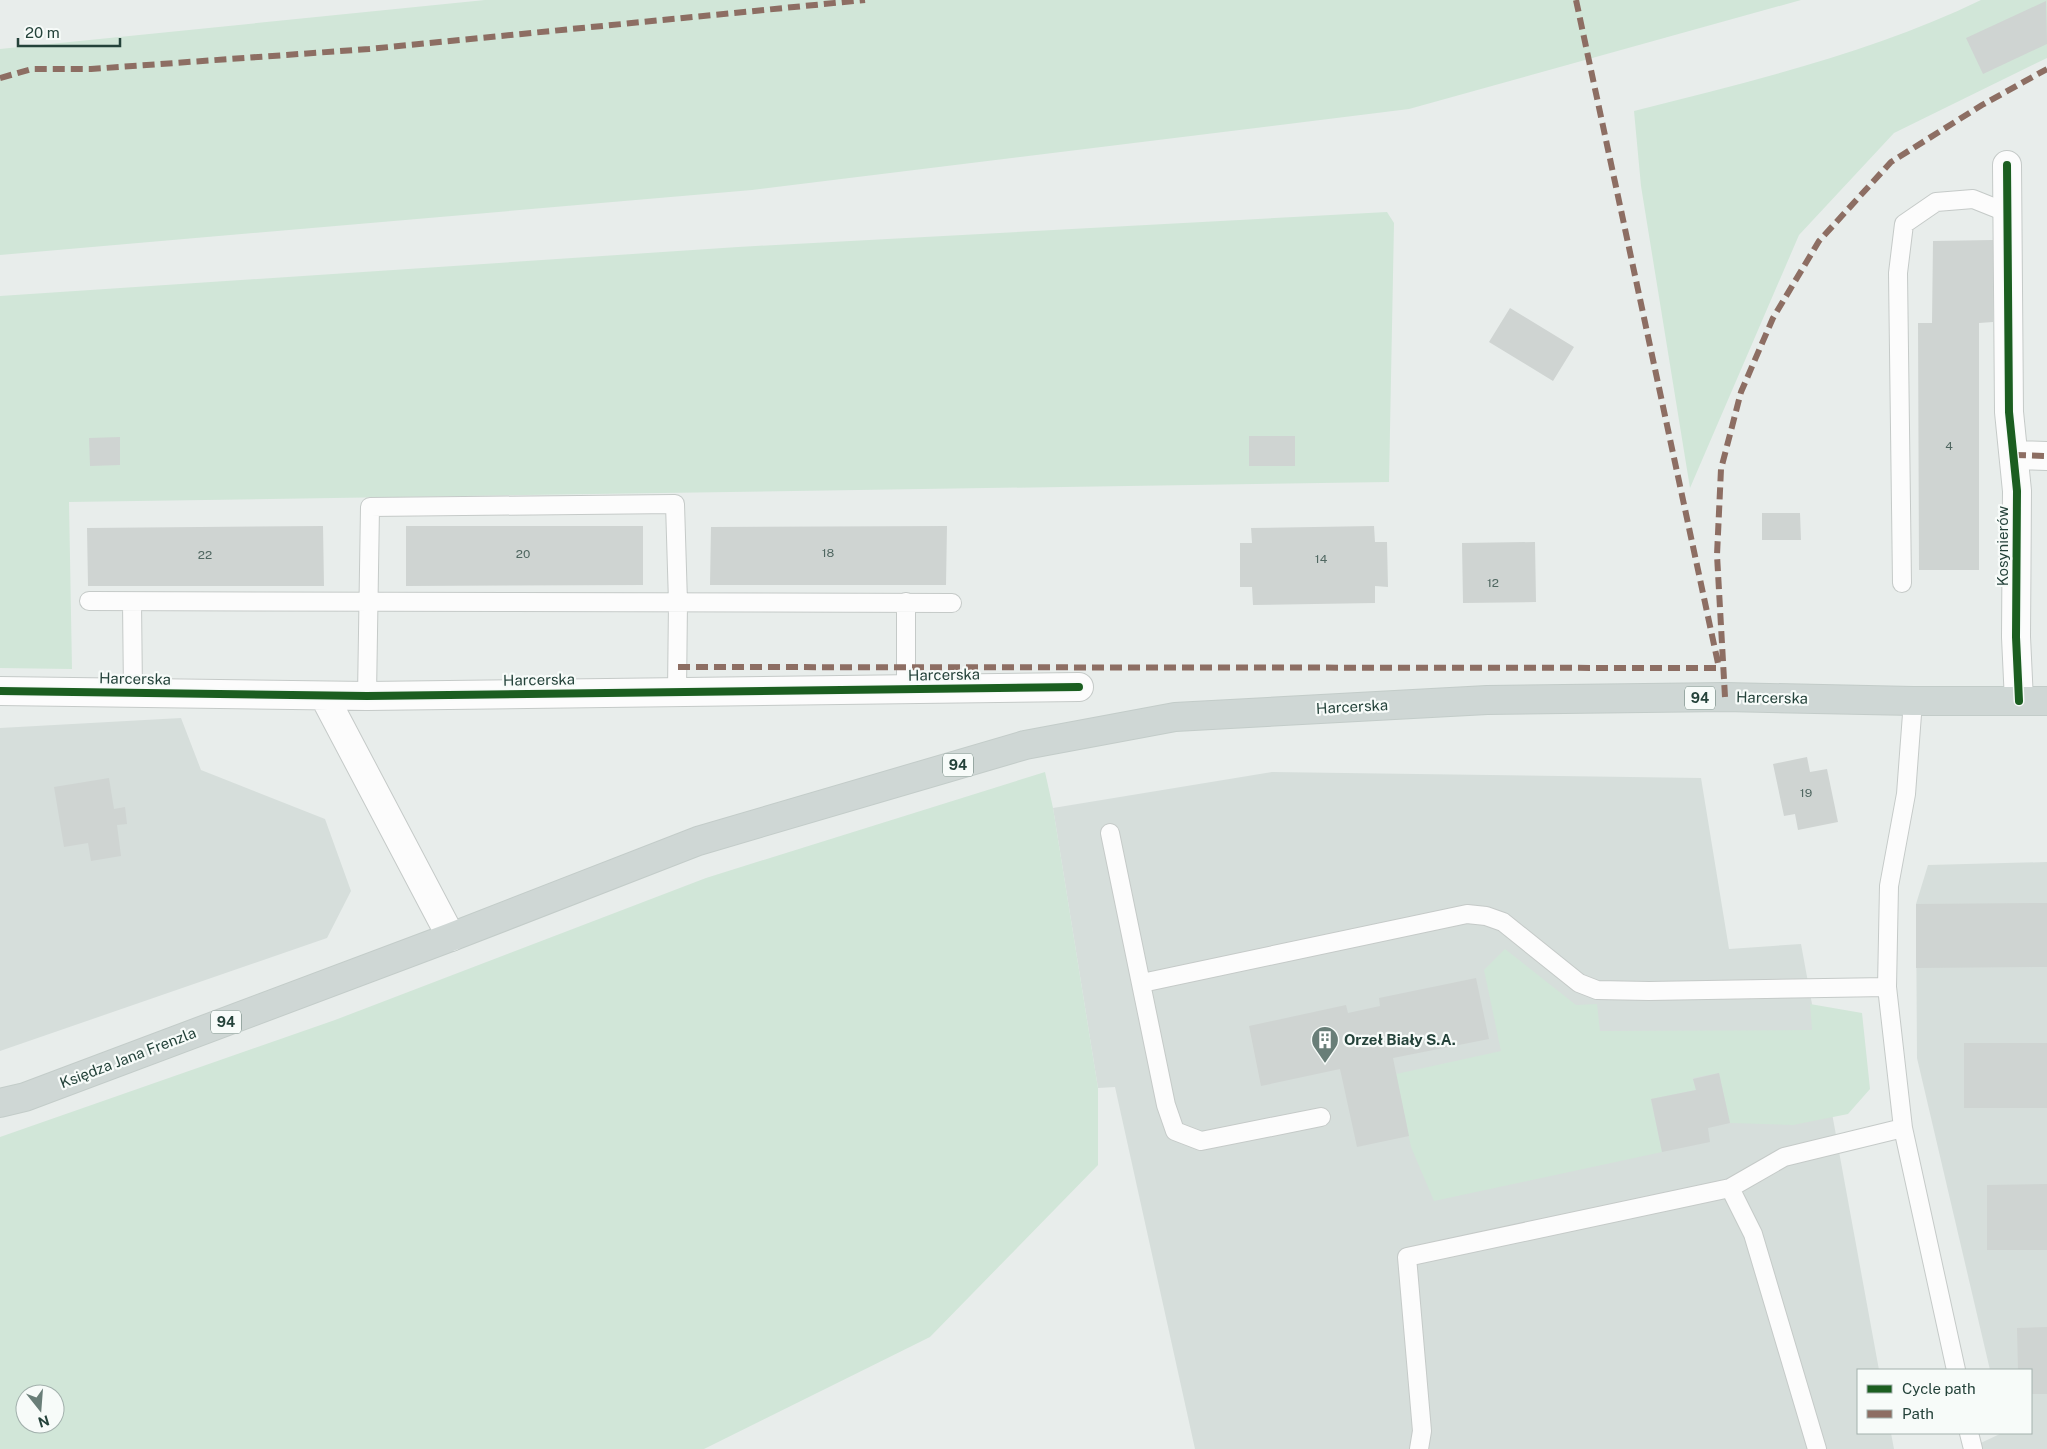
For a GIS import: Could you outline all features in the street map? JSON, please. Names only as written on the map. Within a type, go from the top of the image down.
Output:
[{"type":"main road","name":"Harcerska","points":[[451,937],[698,841],[1025,745],[1175,717],[1487,700],[1725,697],[1912,701],[2047,701]]},
{"type":"main road","name":"Księdza Jana Frenzla","points":[[0,1103],[25,1097],[451,937]]},
{"type":"street","name":"Kosynierów","points":[[2007,164],[2009,412],[2017,491],[2016,637],[2019,701]]},
{"type":"street","points":[[2014,455],[2047,456]]},
{"type":"street","name":"Harcerska","points":[[0,690],[368,696],[1079,687]]},
{"type":"street","points":[[324,696],[451,937]]},
{"type":"lane","points":[[1902,584],[1898,273],[1904,224],[1936,202],[1973,199],[2008,213]]},
{"type":"lane","points":[[368,696],[370,507],[675,504],[678,692]]},
{"type":"lane","points":[[89,601],[952,603]]},
{"type":"lane","points":[[132,602],[133,693]]},
{"type":"lane","points":[[906,602],[906,689]]},
{"type":"lane","points":[[1912,701],[1906,794],[1889,886],[1887,986],[1903,1128],[1956,1369]]},
{"type":"lane","points":[[1110,834],[1166,1105],[1175,1131],[1201,1141],[1321,1117]]},
{"type":"lane","points":[[1142,983],[1468,914],[1486,916],[1503,922],[1579,983],[1598,990],[1649,992],[1887,986]]},
{"type":"lane","points":[[1419,1449],[1422,1430],[1407,1257],[1730,1188],[1784,1157],[1903,1128]]},
{"type":"lane","points":[[1730,1188],[1754,1234],[1817,1449]]},
{"type":"lane","points":[[1969,1434],[1973,1449]]},
{"type":"shaded area","points":[[181,718],[201,770],[325,819],[351,891],[327,938],[0,1051],[0,728]]},
{"type":"shaded area","points":[[1272,772],[1701,778],[1729,949],[1801,944],[1879,1369],[1857,1369],[1857,1434],[1891,1434],[1894,1449],[1195,1449],[1115,1087],[1098,1088],[1053,808]]},
{"type":"shaded area","points":[[2047,862],[2047,1449],[1968,1449],[2000,1434],[2032,1434],[2032,1369],[1990,1369],[1917,1058],[1916,904],[1928,865]]},
{"type":"green space","points":[[485,0],[1801,0],[1409,109],[752,190],[0,255],[0,49]]},
{"type":"green space","points":[[1981,0],[2047,0],[2047,58],[1894,133],[1799,235],[1690,488],[1641,186],[1634,111],[1767,77],[1854,51],[1939,19]]},
{"type":"green space","points":[[1387,212],[1394,223],[1389,482],[69,502],[72,669],[0,668],[0,296],[738,247]]},
{"type":"green space","points":[[1045,772],[1053,808],[1098,1088],[1098,1165],[930,1337],[704,1449],[0,1449],[0,1137],[335,1020],[706,878]]},
{"type":"green space","points":[[1505,949],[1576,1005],[1597,1004],[1600,1031],[1812,1030],[1810,1004],[1862,1013],[1870,1089],[1848,1114],[1793,1125],[1730,1123],[1719,1073],[1693,1078],[1696,1090],[1651,1099],[1662,1152],[1434,1201],[1411,1147],[1396,1074],[1501,1051],[1484,970]]},
{"type":"building","points":[[2046,1],[2047,44],[1983,74],[1966,38]]},
{"type":"building","points":[[1993,240],[1993,322],[1979,323],[1979,570],[1919,570],[1918,323],[1932,323],[1933,241]]},
{"type":"building","points":[[1510,308],[1574,347],[1553,381],[1489,342]]},
{"type":"building","points":[[1249,436],[1295,436],[1295,466],[1249,466]]},
{"type":"building","points":[[120,437],[120,465],[90,466],[89,438]]},
{"type":"building","points":[[1762,513],[1800,513],[1801,540],[1762,540]]},
{"type":"building","points":[[323,526],[324,586],[88,586],[87,528]]},
{"type":"building","points":[[406,526],[643,526],[643,585],[406,586]]},
{"type":"building","points":[[947,526],[946,585],[710,585],[711,527]]},
{"type":"building","points":[[1374,526],[1375,542],[1387,542],[1388,587],[1375,586],[1375,603],[1253,605],[1252,587],[1240,587],[1240,543],[1252,543],[1251,528]]},
{"type":"building","points":[[1535,542],[1536,602],[1463,603],[1462,543]]},
{"type":"building","points":[[1807,757],[1810,772],[1827,769],[1838,822],[1798,830],[1795,814],[1784,816],[1773,764]]},
{"type":"building","points":[[109,778],[114,809],[125,807],[127,824],[117,825],[121,856],[91,861],[88,843],[64,847],[54,787]]},
{"type":"building","points":[[2047,903],[2047,967],[1916,968],[1916,904]]},
{"type":"building","name":"Orzeł Biały S.A.","points":[[1476,978],[1489,1039],[1393,1058],[1409,1136],[1357,1147],[1340,1069],[1261,1086],[1249,1026],[1346,1005],[1348,1013],[1380,1006],[1379,998]]},
{"type":"building","points":[[1964,1043],[2047,1043],[2047,1108],[1964,1108]]},
{"type":"building","points":[[1719,1073],[1730,1123],[1708,1128],[1710,1142],[1662,1152],[1651,1099],[1696,1090],[1693,1079]]},
{"type":"building","points":[[2047,1184],[2047,1250],[1987,1250],[1987,1185]]},
{"type":"building","points":[[2047,1327],[2047,1394],[2032,1394],[2032,1369],[2018,1369],[2017,1328]]},
{"type":"marked path","points":[[0,78],[32,69],[91,69],[369,49],[865,0]]},
{"type":"marked path","points":[[1576,0],[1719,668]]},
{"type":"marked path","points":[[1725,697],[1717,555],[1721,469],[1741,392],[1773,318],[1819,241],[1891,162],[1982,105],[2047,69]]},
{"type":"marked path","points":[[2014,455],[2047,456]]},
{"type":"marked path","points":[[678,667],[1719,668]]},
{"type":"cycle path","points":[[2007,165],[2009,412],[2017,491],[2016,637],[2019,701]]},
{"type":"cycle path","points":[[0,691],[367,696],[1079,687]]},
{"type":"place","name":"Orzeł Biały S.A.","points":[[1325,1064]]}]
